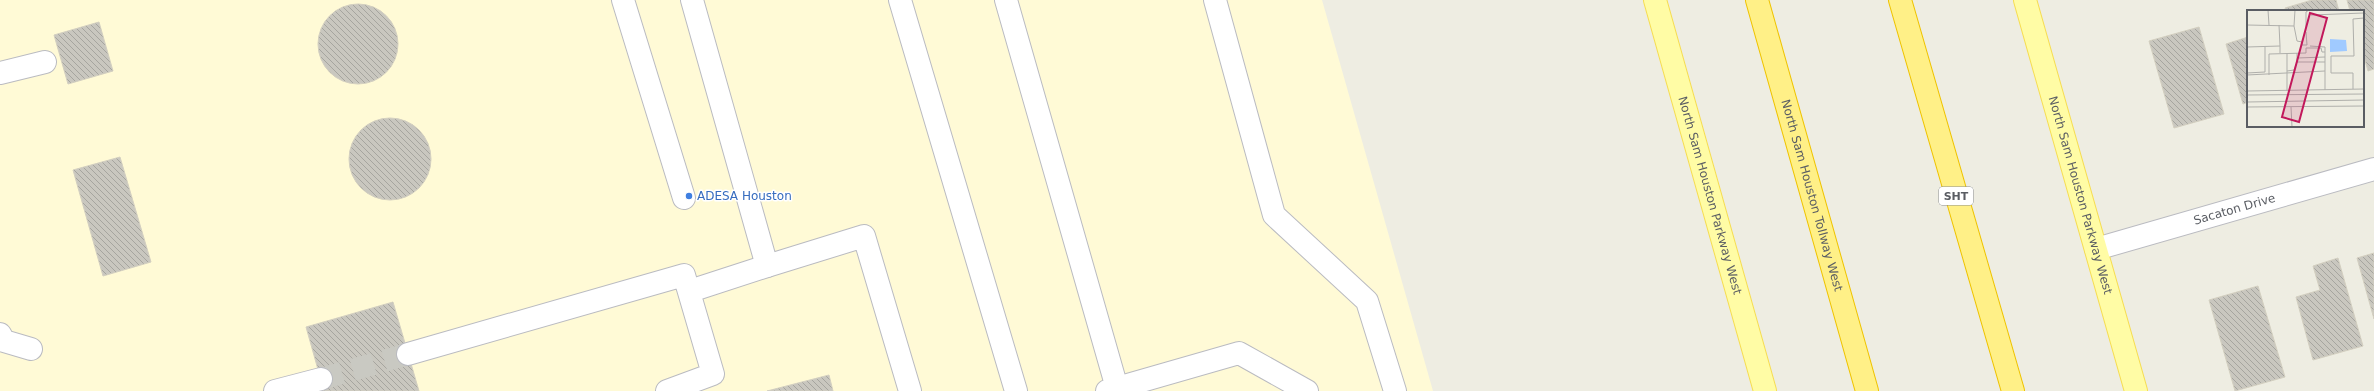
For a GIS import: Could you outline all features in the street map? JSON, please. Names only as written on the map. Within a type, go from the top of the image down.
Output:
[{"type":"highway","name":"North Sam Houston Tollway West","points":[[1757,0],[1867,391]]},
{"type":"highway","name":"SHT","points":[[1900,0],[2014,391]]},
{"type":"main road","name":"North Sam Houston Parkway West","points":[[1655,0],[1765,391]]},
{"type":"main road","name":"North Sam Houston Parkway West","points":[[2025,0],[2136,391]]},
{"type":"street","points":[[623,0],[684,198]]},
{"type":"street","points":[[692,0],[766,266]]},
{"type":"street","points":[[900,0],[1016,391]]},
{"type":"street","points":[[1006,0],[1112,390],[1239,353],[1307,391]]},
{"type":"street","points":[[1215,0],[1274,215],[1367,301],[1395,391]]},
{"type":"street","points":[[0,73],[46,62]]},
{"type":"street","name":"Sacaton Drive","points":[[2096,249],[2374,169]]},
{"type":"street","points":[[690,291],[864,236],[910,391]]},
{"type":"street","points":[[408,354],[684,275],[690,291],[713,374],[667,391]]},
{"type":"street","points":[[0,334],[4,341],[31,349]]},
{"type":"street","points":[[275,391],[321,379]]},
{"type":"shaded area","name":"ADESA Houston","points":[[0,0],[1322,0],[1433,391],[0,391]]},
{"type":"building","points":[[2312,0],[2336,0],[2339,10],[2286,10],[2285,8]]},
{"type":"building","points":[[2347,0],[2374,0],[2374,69],[2368,71],[2364,57],[2364,10],[2350,10]]},
{"type":"building","points":[[358,4],[373,7],[386,16],[395,29],[398,44],[395,59],[386,72],[373,81],[358,84],[343,81],[330,72],[321,59],[318,44],[321,29],[330,16],[343,7]]},
{"type":"building","points":[[99,22],[113,71],[68,84],[54,35]]},
{"type":"building","points":[[2199,27],[2224,114],[2174,128],[2149,41]]},
{"type":"building","points":[[2247,37],[2247,102],[2243,104],[2226,44]]},
{"type":"building","points":[[390,118],[406,121],[419,130],[428,143],[431,159],[428,175],[419,188],[406,197],[390,200],[374,197],[361,188],[352,175],[349,159],[352,143],[361,130],[374,121]]},
{"type":"building","points":[[120,157],[151,262],[103,276],[73,170]]},
{"type":"building","points":[[2374,253],[2374,319],[2357,258]]},
{"type":"building","points":[[2338,258],[2363,346],[2313,360],[2296,297],[2320,290],[2313,266]]},
{"type":"building","points":[[2258,286],[2285,377],[2235,391],[2209,300]]},
{"type":"building","points":[[393,302],[419,391],[324,391],[306,327]]},
{"type":"building","points":[[829,375],[833,391],[767,391]]},
{"type":"tunnel","points":[[321,379],[408,354]]},
{"type":"place","name":"ADESA Houston","points":[[689,196]]}]
